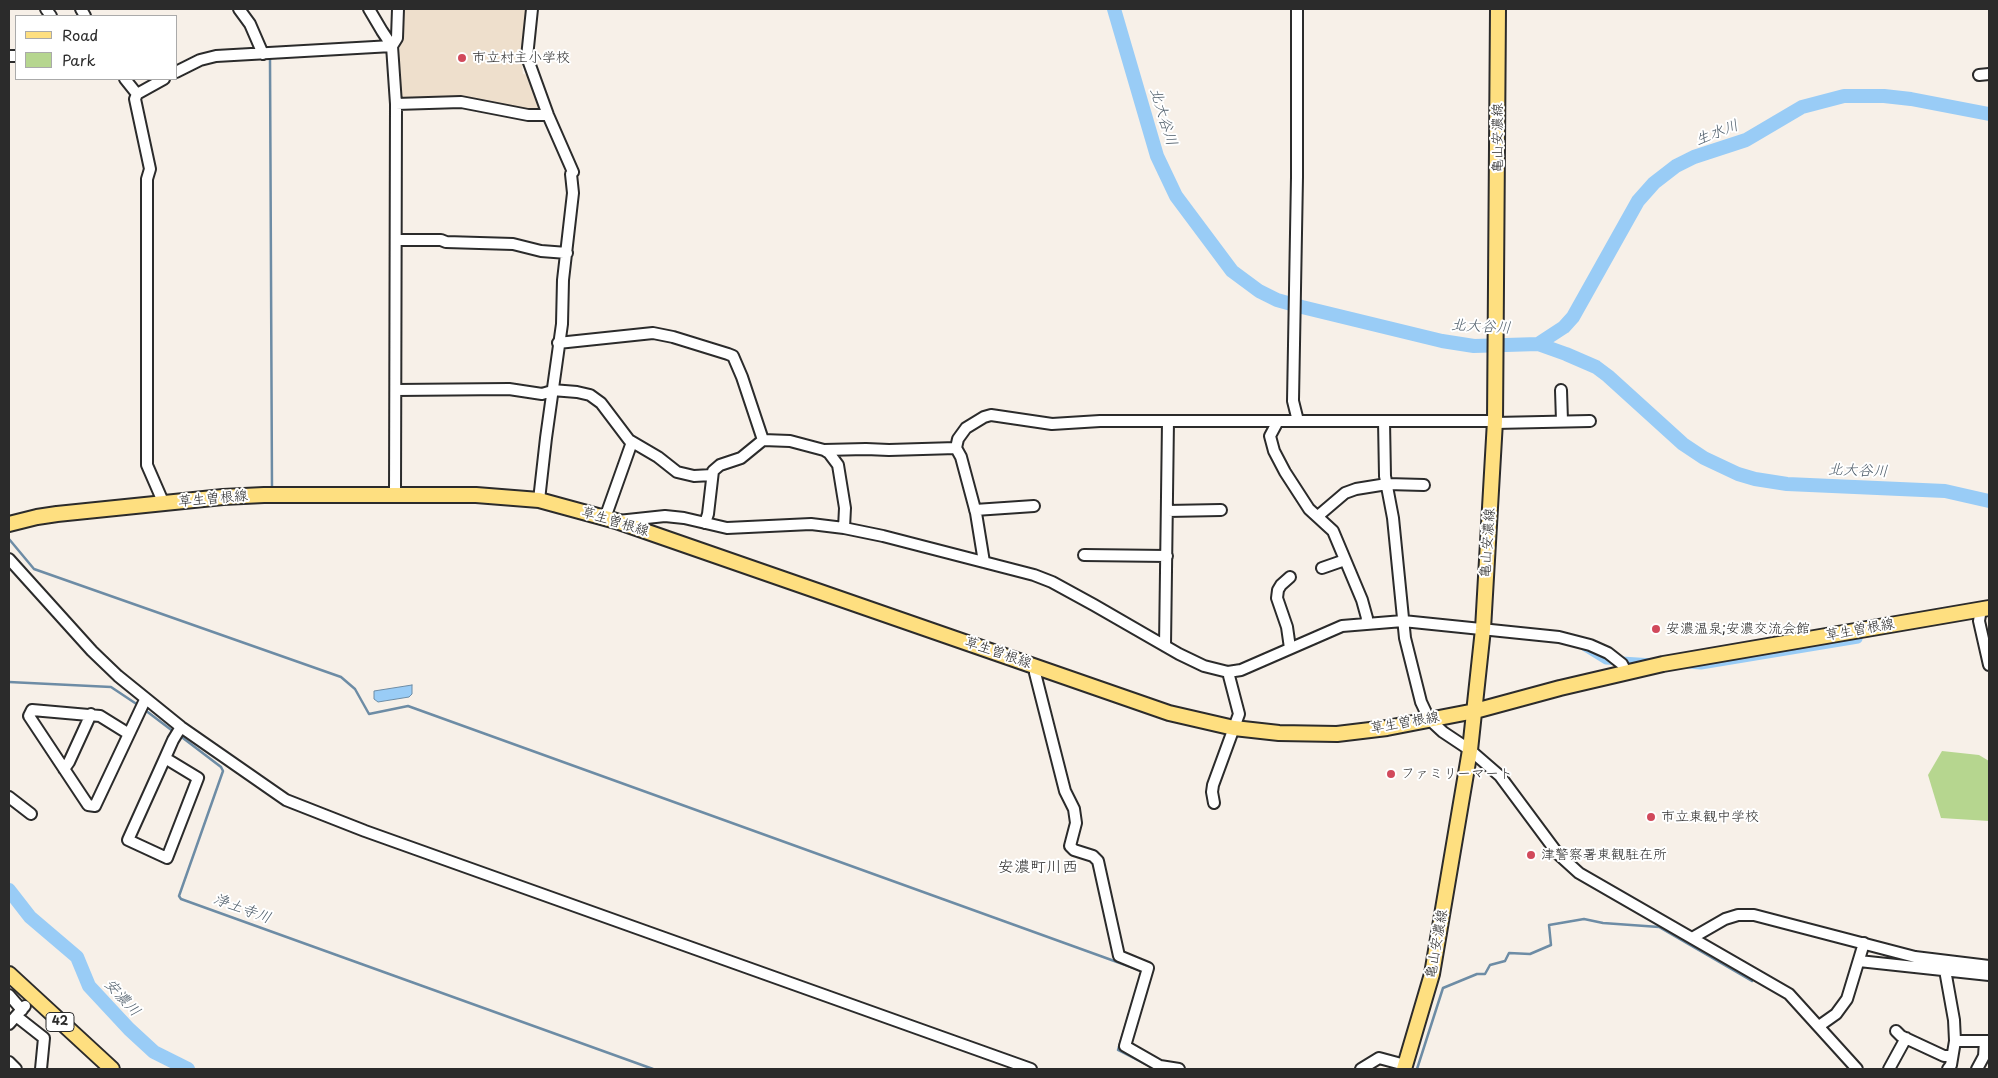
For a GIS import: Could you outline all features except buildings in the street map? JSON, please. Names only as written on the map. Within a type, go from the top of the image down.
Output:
[{"type":"main road","name":"亀山安濃線","points":[[1404,1067],[1430,985],[1470,750],[1483,629],[1495,422],[1498,9]]},
{"type":"main road","name":"草生曽根線","points":[[9,524],[37,517],[222,497],[264,495],[476,495],[539,500],[610,519],[1169,712],[1234,728],[1279,733],[1337,734],[1388,728],[1475,711],[1626,672],[1717,654],[1985,608]]},
{"type":"main road","name":"42","points":[[9,974],[112,1069]]},
{"type":"street","points":[[239,9],[250,24],[263,54]]},
{"type":"street","points":[[370,9],[392,46],[396,104],[395,496]]},
{"type":"street","points":[[392,46],[397,38],[398,9]]},
{"type":"street","points":[[532,9],[527,57],[548,114],[573,172],[571,174],[574,193],[563,280],[562,324],[558,342],[539,500]]},
{"type":"street","points":[[1297,9],[1294,401],[1298,421]]},
{"type":"street","points":[[178,71],[209,57],[392,46]]},
{"type":"street","points":[[126,80],[137,94],[136,105],[150,169],[147,179],[147,465],[164,504]]},
{"type":"street","points":[[137,94],[162,80]]},
{"type":"street","points":[[396,104],[461,102],[528,115],[548,114]]},
{"type":"street","points":[[396,240],[441,240],[446,242],[513,244],[541,251],[567,253]]},
{"type":"street","points":[[558,342],[653,332],[672,336],[728,354],[736,360],[763,440]]},
{"type":"street","points":[[396,390],[510,389],[542,394],[552,390],[590,395],[601,403],[632,442],[658,457],[677,472],[694,476],[712,475]]},
{"type":"street","points":[[1561,390],[1562,422]]},
{"type":"street","points":[[984,562],[975,510],[961,457],[956,448],[958,439],[966,428],[974,421],[989,416],[1046,424],[1100,421],[1590,421]]},
{"type":"street","points":[[1166,646],[1168,421]]},
{"type":"street","points":[[1278,421],[1270,436],[1274,451],[1306,504],[1333,531],[1362,600],[1367,618],[1366,623]]},
{"type":"street","points":[[1384,421],[1387,484],[1393,518],[1405,638],[1421,702],[1429,719],[1500,776],[1558,854],[1579,873],[1789,994],[1858,1069]]},
{"type":"street","points":[[705,523],[708,514],[712,475],[717,466],[741,458],[763,440],[790,441],[824,450],[956,448]]},
{"type":"street","points":[[632,442],[610,519],[665,516],[684,518],[727,528],[810,524],[844,528],[883,536],[1034,575],[1052,582],[1204,666],[1228,672],[1241,670],[1342,626],[1403,621],[1543,635],[1590,645],[1608,652],[1622,664],[1626,672]]},
{"type":"street","points":[[824,450],[829,453],[838,465],[844,508],[844,528]]},
{"type":"street","points":[[1318,516],[1347,492],[1387,484],[1424,485]]},
{"type":"street","points":[[975,510],[1034,506]]},
{"type":"street","points":[[1167,510],[1221,510]]},
{"type":"street","points":[[1084,555],[1167,556]]},
{"type":"street","points":[[9,559],[92,651],[145,700],[286,800],[308,810],[1031,1069]]},
{"type":"street","points":[[1322,568],[1345,560]]},
{"type":"street","points":[[1290,577],[1281,585],[1277,598],[1287,627],[1290,648]]},
{"type":"street","points":[[1985,608],[1979,621],[1988,653],[1989,665]]},
{"type":"street","points":[[1035,666],[1035,673],[1065,791],[1074,809],[1076,823],[1070,846],[1074,850],[1093,856],[1098,861],[1119,956],[1148,968],[1125,1046],[1160,1066],[1175,1069]]},
{"type":"street","points":[[1214,804],[1213,785],[1239,714],[1228,672]]},
{"type":"street","points":[[129,734],[100,716],[91,714],[32,710],[29,716],[88,805],[95,806],[129,734],[145,700]]},
{"type":"street","points":[[64,769],[91,714]]},
{"type":"street","points":[[165,758],[198,778],[167,858],[128,840],[165,758],[181,727]]},
{"type":"street","points":[[9,797],[31,814]]},
{"type":"street","points":[[1692,938],[1725,919],[1745,914],[1763,916],[1915,957],[1989,966]]},
{"type":"street","points":[[1819,1026],[1836,1014],[1847,999],[1864,943]]},
{"type":"street","points":[[1859,961],[1989,975]]},
{"type":"street","points":[[1945,970],[1954,1020],[1955,1041],[1948,1069]]},
{"type":"street","points":[[9,995],[18,1014]]},
{"type":"street","points":[[9,1005],[44,1038],[41,1069]]},
{"type":"street","points":[[1896,1031],[1906,1038],[1944,1056],[1952,1056]]},
{"type":"street","points":[[1889,1069],[1906,1038]]},
{"type":"street","points":[[1955,1041],[1987,1040],[1984,1056],[1977,1069]]},
{"type":"street","points":[[1361,1069],[1379,1058],[1404,1067]]},
{"type":"street","points":[[9,1062],[16,1069]]},
{"type":"shaded area","name":"市立村主小学校","points":[[400,9],[529,9],[524,65],[522,66],[523,74],[529,75],[543,108],[540,112],[472,102],[459,96],[452,97],[450,101],[399,99]]},
{"type":"green space","points":[[1942,751],[1979,755],[1989,761],[1989,821],[1941,818],[1928,775]]},
{"type":"water","points":[[412,685],[412,694],[409,697],[378,702],[374,699],[374,691]]},
{"type":"waterway","name":"北大谷川","points":[[1114,9],[1157,156],[1176,196],[1232,271],[1259,291],[1277,300],[1302,307],[1442,341],[1474,346],[1538,344],[1566,354],[1596,367],[1608,376],[1683,444],[1704,458],[1738,474],[1755,479],[1787,484],[1945,491],[1989,501]]},
{"type":"waterway","points":[[269,56],[272,490]]},
{"type":"waterway","name":"生水川","points":[[1538,344],[1564,327],[1573,317],[1638,201],[1654,183],[1676,166],[1694,157],[1746,140],[1802,107],[1844,96],[1884,96],[1911,99],[1989,114]]},
{"type":"waterway","points":[[9,539],[34,569],[341,677],[355,689],[369,714],[408,706],[1142,971],[1118,1050],[1155,1069]]},
{"type":"waterway","points":[[1688,664],[1701,665],[1858,639]]},
{"type":"waterway","points":[[1585,647],[1606,660],[1653,663]]},
{"type":"waterway","name":"浄土寺川","points":[[9,682],[111,687],[138,705]]},
{"type":"waterway","name":"浄土寺川","points":[[145,710],[174,732]]},
{"type":"waterway","name":"浄土寺川","points":[[179,735],[221,767],[223,771],[179,896],[181,899],[653,1069]]},
{"type":"waterway","name":"安濃川","points":[[9,890],[30,917],[77,957],[89,986],[129,1029],[154,1052],[188,1069]]},
{"type":"waterway","points":[[1417,1069],[1443,988],[1477,974],[1485,974],[1490,965],[1505,961],[1509,953],[1530,954],[1551,945],[1549,925],[1584,919],[1603,923],[1659,927],[1752,981]]},
{"type":"place","name":"市立村主小学校","points":[[462,58]]},
{"type":"place","name":"安濃温泉;安濃交流会館","points":[[1656,629]]},
{"type":"place","name":"ファミリーマート","points":[[1391,774]]},
{"type":"place","name":"市立東観中学校","points":[[1651,817]]},
{"type":"place","name":"津警察署東観駐在所","points":[[1531,855]]},
{"type":"district","name":"安濃町川西","points":[[1038,868]]}]
